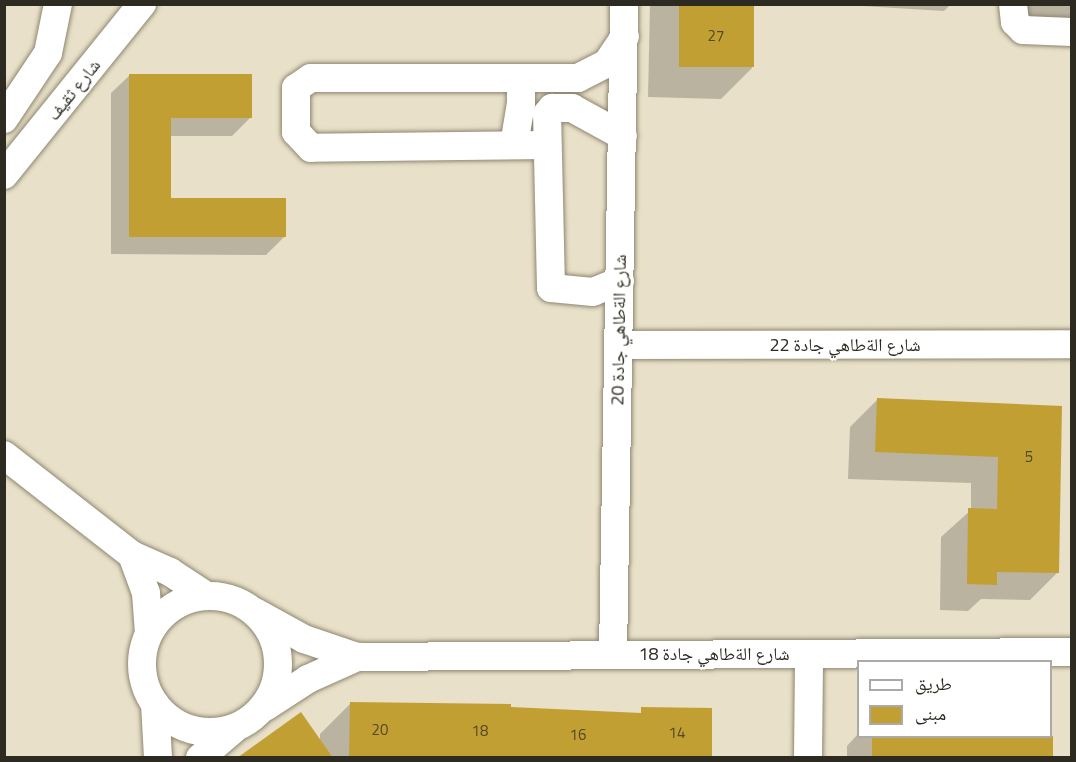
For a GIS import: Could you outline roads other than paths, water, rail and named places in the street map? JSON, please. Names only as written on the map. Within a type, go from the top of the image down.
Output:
[{"type":"street","name":"شارع ثقيف","points":[[4,119],[48,53],[58,4]]},
{"type":"street","name":"شارع ثقيف","points":[[4,175],[142,4]]},
{"type":"street","name":"شارع الةطاهي جادة 20","points":[[613,655],[624,4]]},
{"type":"street","points":[[1013,4],[1015,22],[1023,30],[1071,32]]},
{"type":"street","points":[[546,145],[311,148],[304,144],[296,132],[296,88],[310,78],[578,78],[607,63],[625,36]]},
{"type":"street","points":[[514,145],[521,104],[520,78]]},
{"type":"street","points":[[620,281],[593,292],[551,288],[547,114],[552,108],[563,107],[582,112],[623,136]]},
{"type":"street","name":"شارع الةطاهي جادة 22","points":[[618,345],[1071,344]]},
{"type":"street","points":[[4,455],[132,555],[170,572],[205,595],[232,599],[255,612],[267,625],[279,659],[273,693],[263,708],[200,758]]},
{"type":"street","points":[[132,555],[146,593],[149,633],[142,669],[155,704],[158,758]]},
{"type":"street","points":[[149,633],[172,607],[205,595]]},
{"type":"street","name":"شارع الةطاهي جادة 18","points":[[255,612],[304,639],[357,657],[1071,652]]},
{"type":"street","points":[[808,654],[808,758]]},
{"type":"street","name":"شارع الةطاهي جادة 18","points":[[263,708],[308,679],[357,657]]},
{"type":"street","points":[[155,704],[182,727],[208,732],[234,729]]}]
